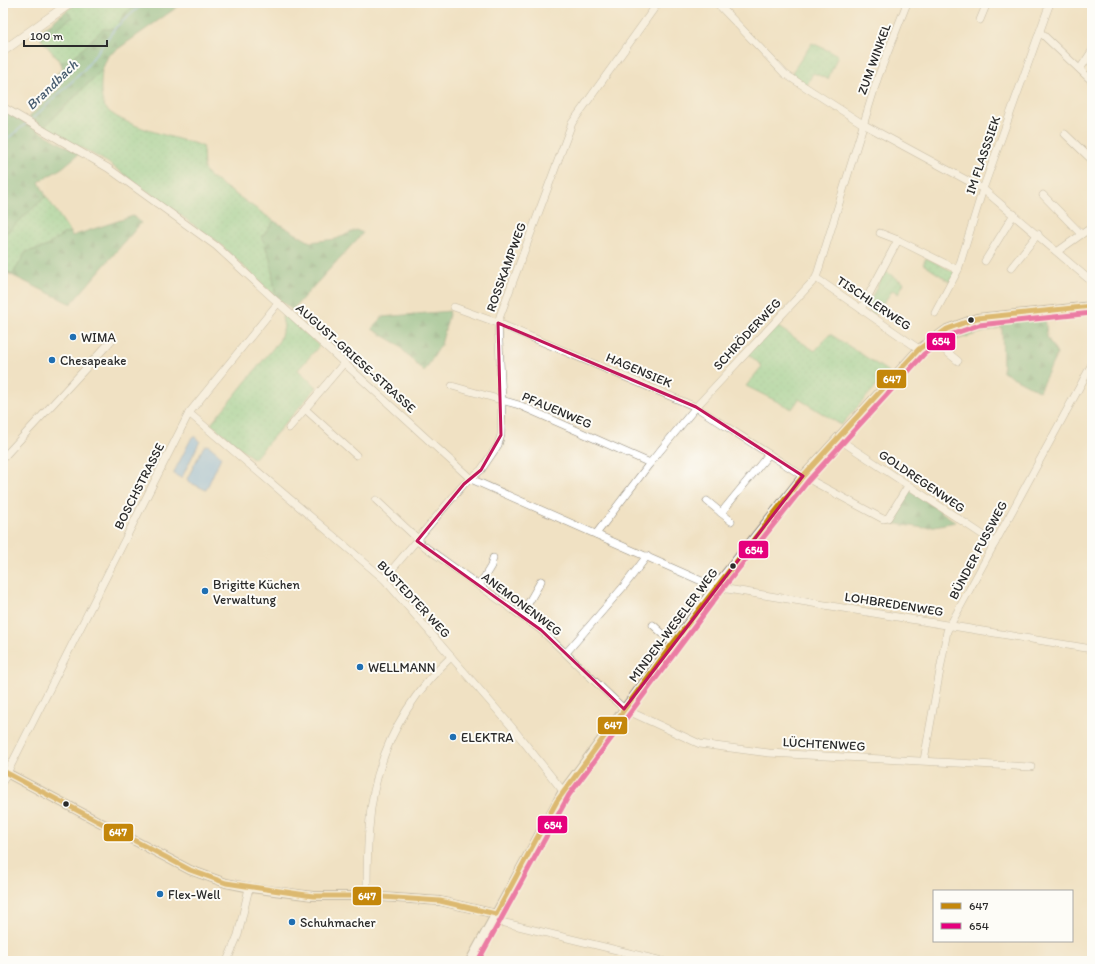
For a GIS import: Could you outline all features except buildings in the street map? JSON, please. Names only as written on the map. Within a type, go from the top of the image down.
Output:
[{"type":"main road","points":[[3,51],[70,3]]},
{"type":"street","name":"ROSSKAMPWEG","points":[[384,579],[418,541],[464,484],[481,470],[498,444],[501,435],[502,400],[498,323],[572,123],[658,3]]},
{"type":"street","points":[[717,3],[785,74],[864,124],[983,189],[1058,251],[1092,282]]},
{"type":"street","name":"ZUM WINKEL","points":[[864,124],[878,77],[907,3]]},
{"type":"street","points":[[980,20],[987,3]]},
{"type":"street","name":"IM FLASSSIEK","points":[[935,313],[958,270],[983,189],[1050,3]]},
{"type":"street","points":[[1040,32],[1092,81]]},
{"type":"street","points":[[1080,69],[1092,50]]},
{"type":"street","name":"AUGUST-GRIESE-STRASSE","points":[[3,107],[108,168],[216,246],[471,479],[715,588]]},
{"type":"street","name":"SCHRÖDERWEG","points":[[596,534],[696,407],[816,278],[864,124]]},
{"type":"street","points":[[1065,134],[1092,160]]},
{"type":"street","points":[[1042,195],[1081,234]]},
{"type":"street","points":[[985,261],[1014,214]]},
{"type":"street","points":[[1058,251],[1092,227]]},
{"type":"street","points":[[880,233],[898,240],[958,270]]},
{"type":"street","points":[[1011,268],[1038,234]]},
{"type":"street","points":[[861,309],[898,240]]},
{"type":"street","name":"TISCHLERWEG","points":[[816,278],[919,348]]},
{"type":"street","name":"BOSCHSTRASSE","points":[[3,781],[5,772],[189,413],[253,336],[278,303]]},
{"type":"street","name":"MINDEN-WESELER WEG","points":[[470,961],[563,791],[673,643],[803,476],[919,348],[947,329],[977,318],[1092,306]]},
{"type":"street","name":"HAGENSIEK","points":[[454,307],[498,323],[696,407],[803,476],[883,518],[888,518],[908,486]]},
{"type":"street","name":"MINDEN-WESELER WEG","points":[[1054,311],[1092,310]]},
{"type":"street","points":[[931,339],[958,361]]},
{"type":"street","points":[[3,458],[112,341]]},
{"type":"street","points":[[289,428],[344,363]]},
{"type":"street","name":"BÜNDER FUSSWEG","points":[[924,760],[947,632],[1092,364]]},
{"type":"street","name":"PFAUENWEG","points":[[452,386],[519,406],[650,464]]},
{"type":"street","points":[[305,409],[356,455]]},
{"type":"street","name":"BUSTEDTER WEG","points":[[189,413],[384,579],[511,726],[563,791]]},
{"type":"street","name":"GOLDREGENWEG","points":[[837,438],[994,543]]},
{"type":"street","points":[[721,513],[769,454]]},
{"type":"street","name":"ANEMONENWEG","points":[[376,500],[418,541],[541,630],[624,709]]},
{"type":"street","points":[[707,501],[731,521]]},
{"type":"street","points":[[566,653],[624,586],[646,556]]},
{"type":"street","points":[[479,586],[491,566],[493,558]]},
{"type":"street","points":[[521,616],[541,581]]},
{"type":"street","name":"LOHBREDENWEG","points":[[715,588],[1092,649]]},
{"type":"street","points":[[654,625],[673,643]]},
{"type":"street","points":[[367,896],[369,828],[375,788],[382,759],[391,736],[416,694],[430,676],[451,657]]},
{"type":"street","name":"LÜCHTENWEG","points":[[624,709],[700,744],[769,753],[924,760],[1031,768]]},
{"type":"street","points":[[5,772],[190,870],[226,883],[249,888],[313,896],[367,896],[440,901],[494,917],[662,961]]},
{"type":"street","points":[[227,961],[238,935],[249,888]]},
{"type":"highlighted area","points":[[498,323],[696,407],[803,476],[624,709],[541,630],[417,541],[464,484],[481,470],[501,435]]},
{"type":"green space","points":[[76,3],[145,3],[130,9],[123,15],[117,29],[94,37],[86,47],[72,59],[61,63],[41,39],[72,17],[66,11]]},
{"type":"green space","points":[[145,3],[183,3],[108,56],[102,70],[44,127],[29,117],[61,86],[57,73],[63,70],[61,63],[79,53],[103,29],[117,29],[123,15],[130,8]]},
{"type":"green space","points":[[66,11],[73,17],[41,39],[37,34]]},
{"type":"green space","points":[[812,43],[838,55],[828,79],[813,73],[807,85],[791,74]]},
{"type":"green space","points":[[102,70],[101,89],[103,103],[112,114],[122,120],[150,131],[203,146],[204,169],[209,176],[274,221],[262,237],[270,258],[276,297],[220,244],[107,162],[44,127]]},
{"type":"green space","points":[[3,110],[79,154],[62,168],[39,182],[46,196],[3,236]]},
{"type":"green space","points":[[46,196],[70,232],[63,234],[46,247],[26,252],[13,274],[3,270],[3,236]]},
{"type":"green space","points":[[133,216],[141,223],[71,304],[3,271],[13,274],[26,252],[46,247],[63,234],[70,232],[72,236]]},
{"type":"green space","points":[[274,221],[310,242],[336,239],[356,230],[363,233],[292,310],[276,297],[270,258],[262,237]]},
{"type":"green space","points":[[926,258],[956,273],[950,282],[923,264]]},
{"type":"green space","points":[[885,271],[904,283],[898,294],[893,290],[875,314],[869,311],[868,304]]},
{"type":"green space","points":[[450,311],[441,345],[424,372],[396,343],[372,329],[382,317]]},
{"type":"green space","points":[[285,315],[319,346],[298,370],[317,387],[254,459],[211,424],[279,341],[284,327],[282,317]]},
{"type":"green space","points":[[1045,315],[1047,337],[1057,354],[1039,391],[1003,372],[1002,327],[951,341],[943,347],[935,339],[961,327],[988,320]]},
{"type":"green space","points":[[775,325],[815,351],[830,334],[889,372],[841,425],[799,399],[792,409],[746,386],[762,366],[747,353]]},
{"type":"green space","points":[[909,491],[956,522],[924,528],[889,523],[905,494]]},
{"type":"water","points":[[192,437],[195,437],[200,441],[182,477],[179,477],[174,474],[174,472]]},
{"type":"water","points":[[208,445],[221,457],[206,490],[189,482],[187,479],[204,446]]},
{"type":"waterway","name":"Brandbach","points":[[30,121],[83,71],[116,27],[144,3]]},
{"type":"waterway","name":"Brandbach","points":[[3,142],[27,123]]},
{"type":"transit line","name":"647","points":[[496,914],[557,801],[673,643],[803,476],[919,349],[947,329],[977,318],[1092,306]]},
{"type":"transit line","name":"654","points":[[478,961],[569,795],[721,591],[808,481],[924,354],[950,335],[979,325],[1092,313]]},
{"type":"transit line","name":"647","points":[[3,771],[190,870],[226,883],[313,896],[367,896],[440,901],[496,914]]},
{"type":"place","name":"WIMA","points":[[73,337]]},
{"type":"place","name":"Chesapeake","points":[[52,360]]},
{"type":"place","name":"Brigitte Küchen Verwaltung","points":[[205,591]]},
{"type":"place","name":"WELLMANN","points":[[360,667]]},
{"type":"place","name":"ELEKTRA","points":[[453,737]]},
{"type":"place","name":"Flex-Well","points":[[160,894]]},
{"type":"place","name":"Schuhmacher","points":[[292,922]]}]
